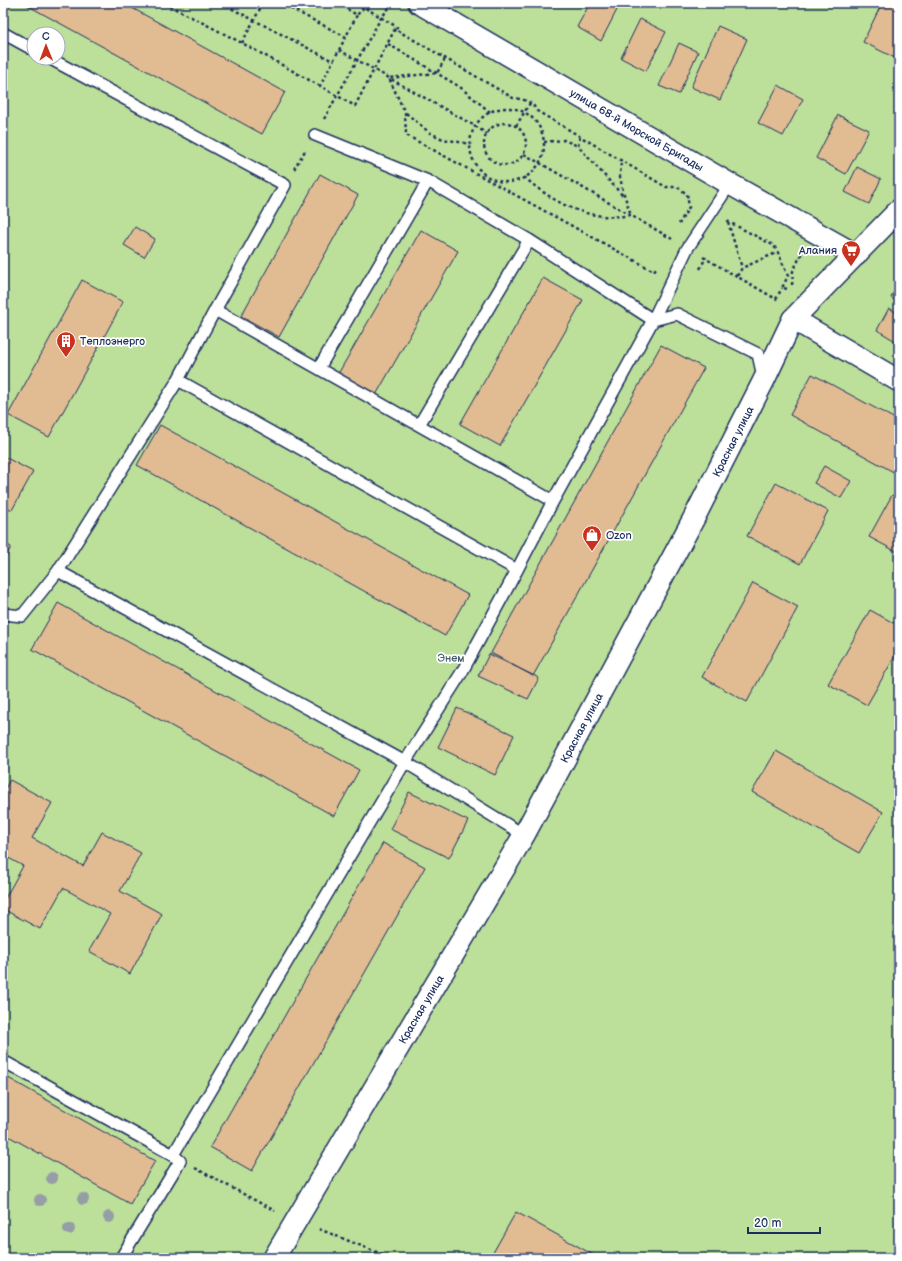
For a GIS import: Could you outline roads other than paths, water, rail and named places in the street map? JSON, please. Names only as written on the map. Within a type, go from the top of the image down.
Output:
[{"type":"street","name":"улица 68-й Морской Бригады","points":[[419,3],[730,184],[856,255]]},
{"type":"street","name":"Красная улица","points":[[274,1258],[524,835],[694,518],[764,380],[793,319],[899,210]]},
{"type":"street","points":[[793,319],[899,382]]},
{"type":"lane","points":[[3,33],[26,46]]},
{"type":"lane","points":[[3,614],[22,616],[58,571],[178,380],[284,185],[64,66]]},
{"type":"lane","points":[[315,135],[428,181],[529,240],[653,320],[677,314],[758,354],[764,380]]},
{"type":"lane","points":[[319,368],[428,181]]},
{"type":"lane","points":[[121,1258],[405,762],[462,672],[653,320],[687,249],[730,184]]},
{"type":"lane","points":[[419,425],[529,240]]},
{"type":"lane","points":[[215,310],[553,502]]},
{"type":"lane","points":[[178,380],[518,570]]},
{"type":"lane","points":[[58,571],[405,762],[524,835]]},
{"type":"lane","points":[[3,1061],[177,1158]]},
{"type":"place","name":"Алания","points":[[851,267]]},
{"type":"place","name":"Теплоэнерго","points":[[66,358]]},
{"type":"place","name":"Ozon","points":[[592,552]]},
{"type":"park label","name":"Энем","points":[[451,658]]}]
